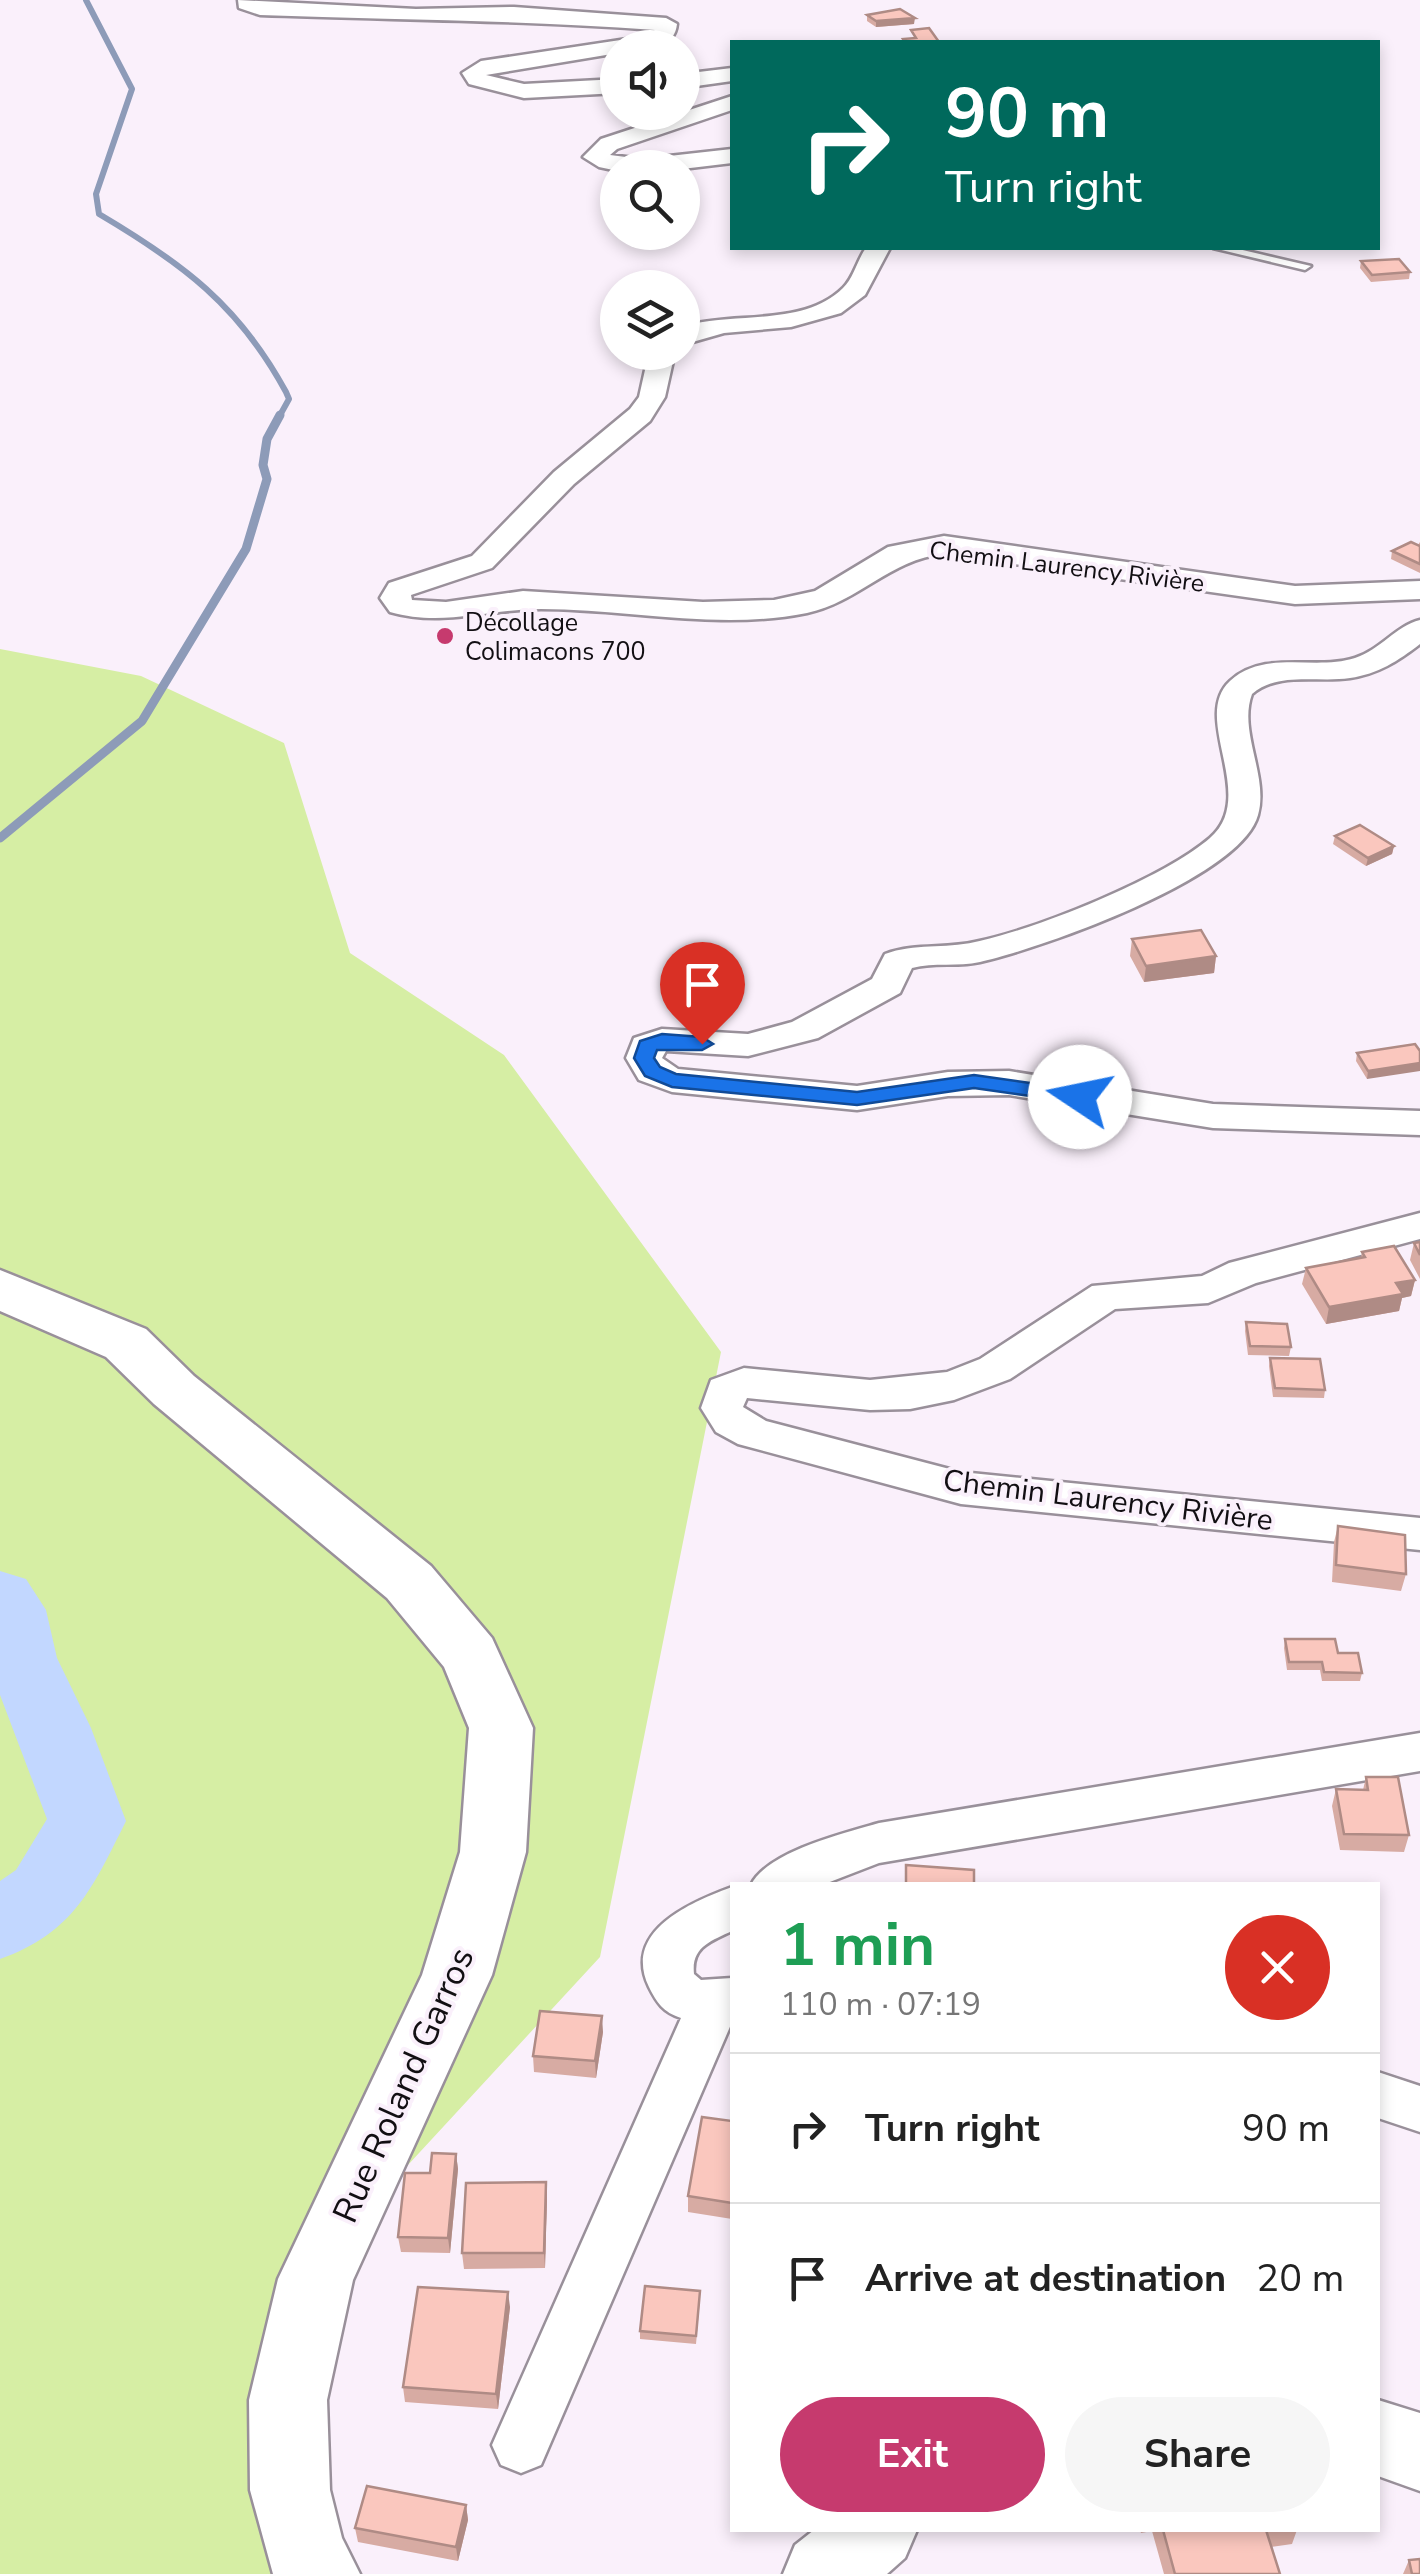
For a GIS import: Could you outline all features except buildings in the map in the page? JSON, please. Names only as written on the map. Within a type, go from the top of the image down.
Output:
[{"type":"main road","name":"Rue Roland Garros","points":[[0,1289],[126,1343],[174,1390],[409,1582],[470,1654],[501,1728],[493,1852],[458,1975],[316,2279],[288,2400],[290,2490],[307,2558],[320,2574]]},
{"type":"main road","points":[[1380,2439],[1420,2452]]},
{"type":"main road","points":[[824,2574],[875,2532]]},
{"type":"street","points":[[249,0],[246,4],[260,8],[416,15],[514,13],[666,24],[665,30]]},
{"type":"street","points":[[600,49],[481,68],[473,74],[478,79],[524,91],[600,87]]},
{"type":"street","points":[[700,79],[730,76]]},
{"type":"street","points":[[730,104],[609,144],[595,157],[616,165],[634,165],[730,156]]},
{"type":"street","points":[[700,332],[795,319],[842,302],[856,291],[877,250]]},
{"type":"street","name":"Chemin Laurency Rivière","points":[[658,370],[652,397],[622,434],[564,478],[482,562],[399,589],[396,598],[401,606],[435,612],[543,599],[783,609],[833,594],[888,554],[905,548],[944,545],[1295,595],[1350,596],[1402,587],[1420,590]]},
{"type":"street","points":[[1420,629],[1362,666],[1274,674],[1239,689],[1232,703],[1232,715],[1243,757],[1244,808],[1229,842],[1143,887],[1029,938],[976,954],[920,954],[897,960],[887,985],[806,1030],[748,1045],[662,1040],[648,1046],[644,1058],[652,1072],[672,1080],[857,1098],[948,1084],[1009,1083],[1213,1116],[1420,1123]]},
{"type":"street","name":"Chemin Laurency Rivière","points":[[1420,1226],[1244,1273],[1208,1289],[1106,1296],[995,1370],[954,1385],[910,1394],[870,1396],[744,1383],[726,1390],[722,1408],[731,1421],[753,1433],[961,1488],[1420,1534]]},
{"type":"street","points":[[781,1882],[824,1860],[879,1843],[1420,1752]]},
{"type":"street","points":[[521,2445],[723,2001],[684,1997],[671,1982],[666,1963],[676,1940],[730,1909]]},
{"type":"street","points":[[1380,2096],[1420,2109]]},
{"type":"lane","points":[[1229,250],[1305,266]]},
{"type":"green space","points":[[0,649],[141,676],[284,743],[350,953],[504,1055],[721,1352],[600,1957],[275,2309],[280,2574],[0,2574]]},
{"type":"waterway","points":[[86,0],[132,89],[96,194],[99,214],[157,250],[228,310],[249,334],[286,392],[289,399],[279,417]]},
{"type":"waterway","points":[[0,838],[142,721],[246,549],[267,479],[263,465],[267,439],[280,415]]},
{"type":"waterway","points":[[0,1599],[10,1610],[20,1658],[53,1728],[87,1821],[44,1894],[0,1925]]},
{"type":"place","name":"Décollage Colimacons 700","points":[[445,636]]},
{"type":"route","points":[[702,1044],[662,1040],[648,1046],[644,1058],[652,1072],[672,1080],[857,1098],[887,1097],[974,1082],[1009,1083],[1080,1097]]}]
